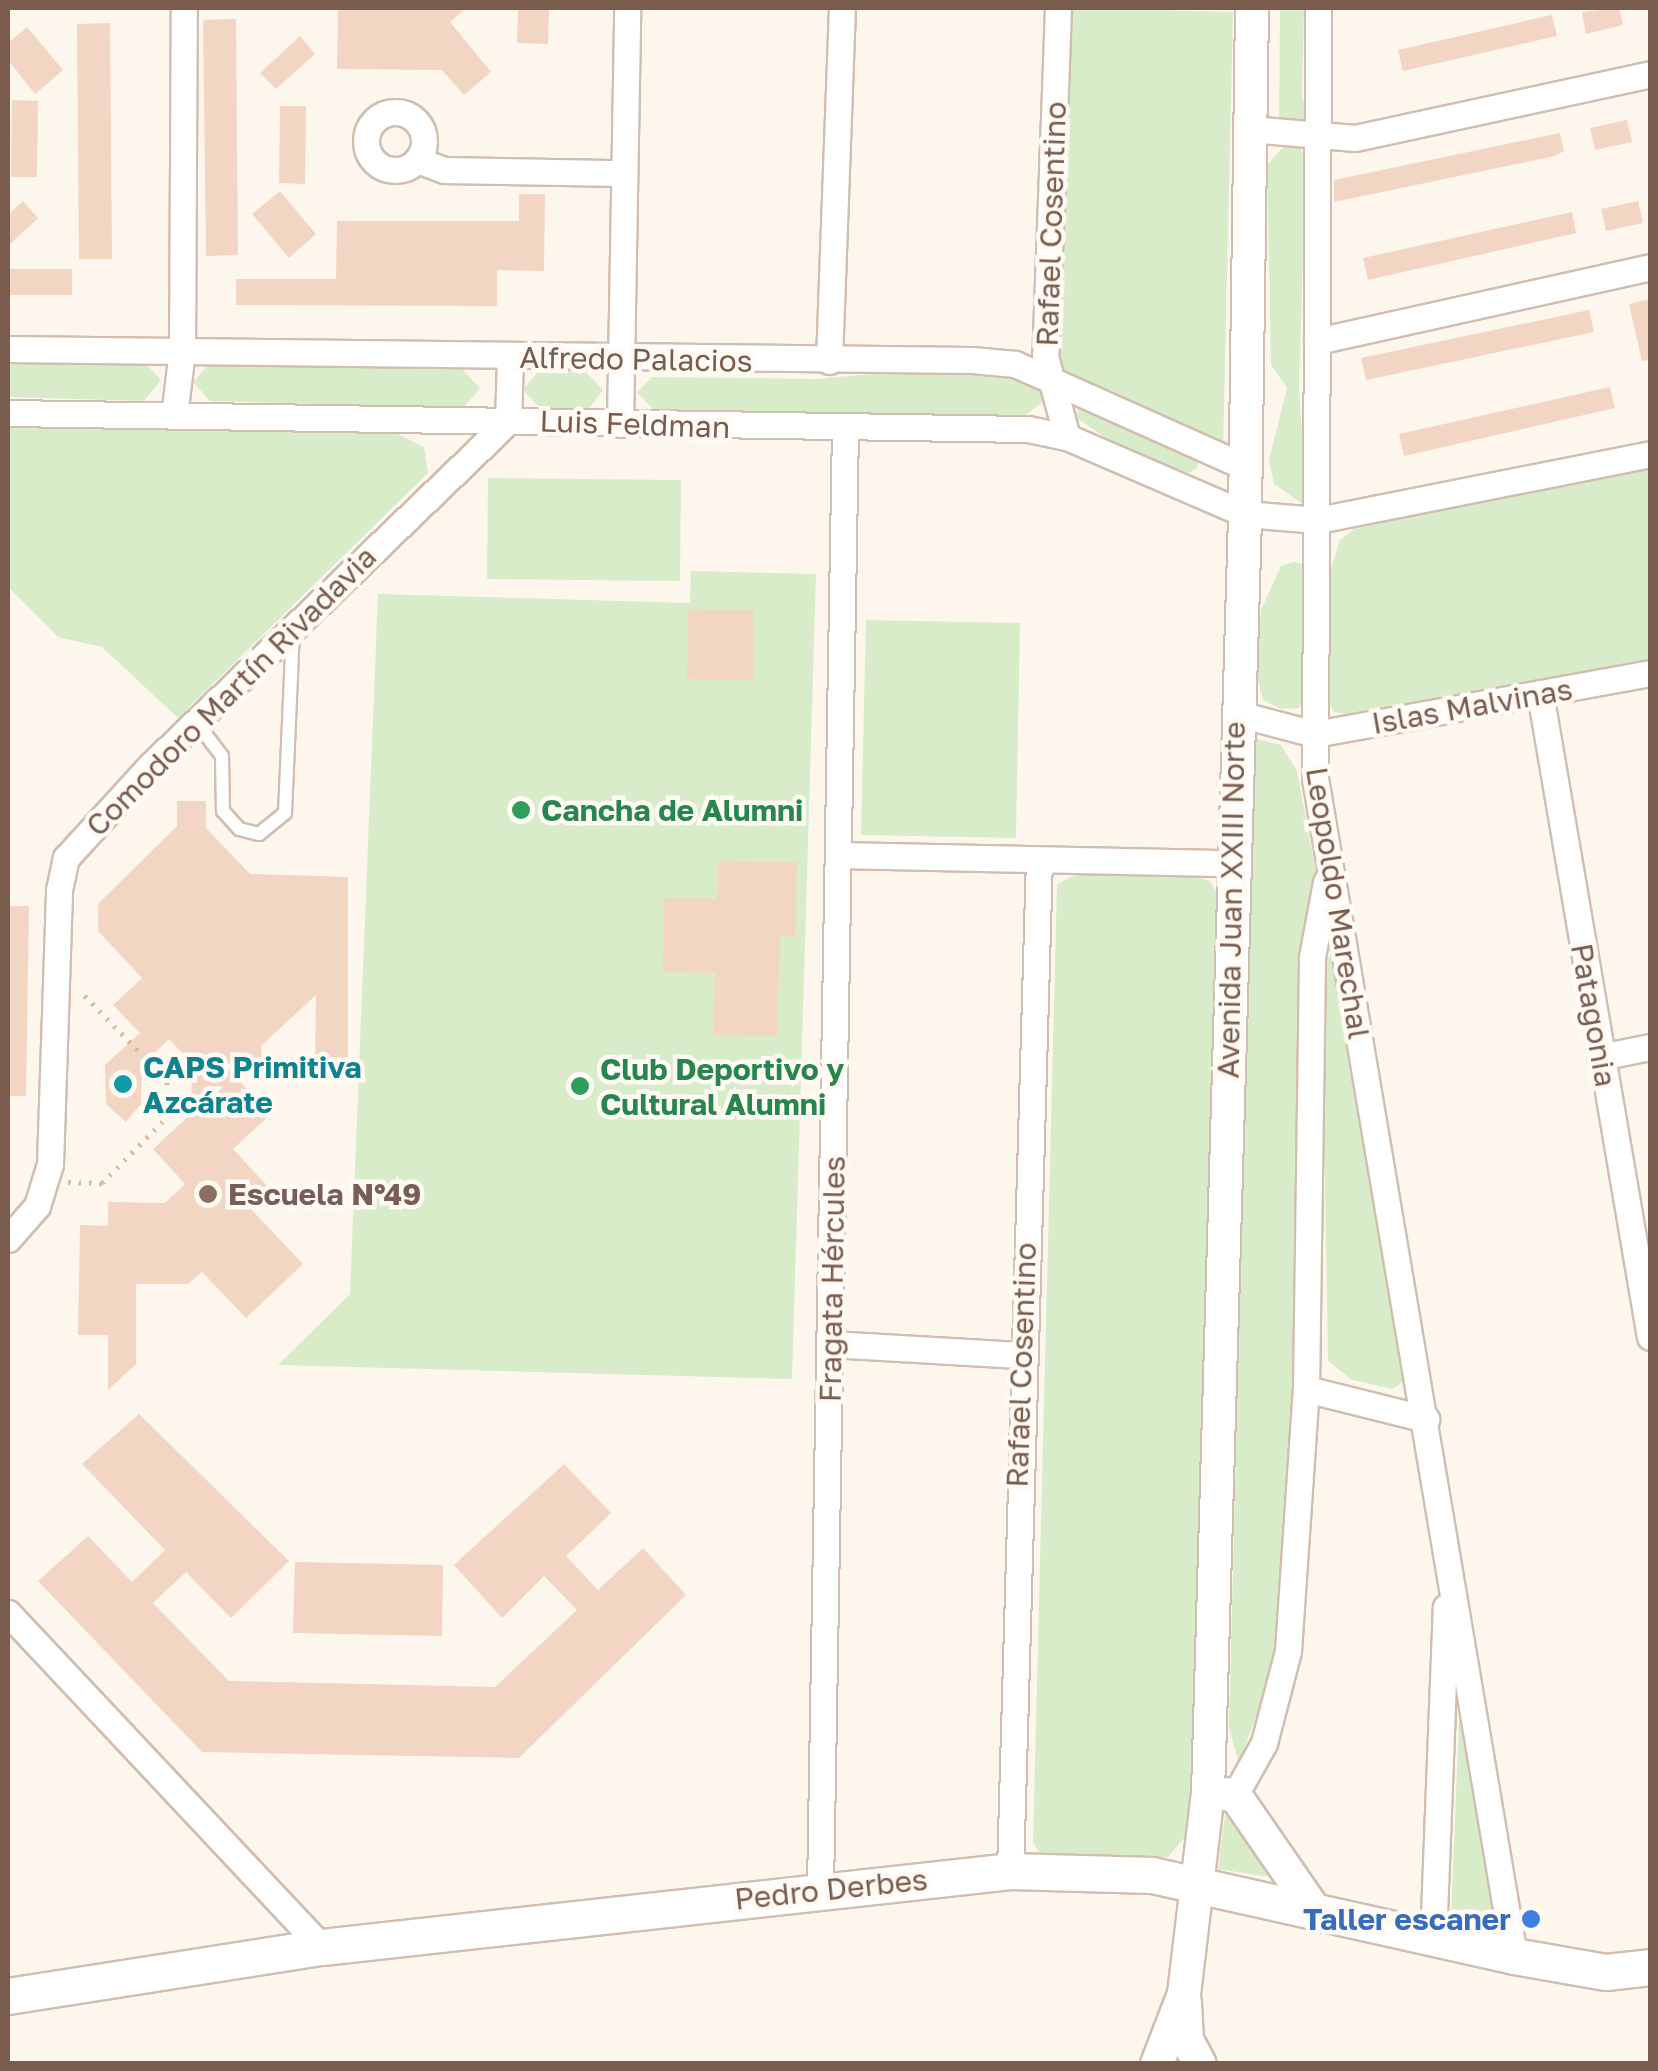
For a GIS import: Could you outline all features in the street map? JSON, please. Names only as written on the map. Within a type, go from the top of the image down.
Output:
[{"type":"main road","name":"Pedro Derbes","points":[[8,1996],[322,1947],[1010,1871],[1152,1874],[1514,1956],[1606,1972],[1650,1967]]},
{"type":"street","points":[[174,416],[182,351],[184,8]]},
{"type":"street","points":[[620,424],[627,8]]},
{"type":"street","points":[[830,361],[842,8]]},
{"type":"street","name":"Rafael Cosentino","points":[[1058,8],[1045,356],[1068,437]]},
{"type":"street","name":"Avenida Juan XXIII Norte","points":[[1200,2064],[1186,2040],[1184,1994],[1200,1886],[1222,1794],[1231,863],[1245,514],[1252,8]]},
{"type":"street","name":"Leopoldo Marechal","points":[[1318,8],[1314,734],[1329,864],[1514,1956]]},
{"type":"street","points":[[1250,129],[1354,138],[1650,74]]},
{"type":"street","points":[[417,160],[444,170],[622,173]]},
{"type":"street","points":[[1317,341],[1650,268]]},
{"type":"street","name":"Alfredo Palacios","points":[[8,348],[972,360],[1015,364],[1243,466]]},
{"type":"street","points":[[508,421],[510,357]]},
{"type":"street","name":"Luis Feldman","points":[[8,413],[845,430],[1028,429],[1068,437],[1245,514],[1318,520],[1650,454]]},
{"type":"street","name":"Comodoro Martín Rivadavia","points":[[8,1239],[37,1206],[46,1182],[66,858],[99,816],[508,421]]},
{"type":"street","name":"Fragata Hércules","points":[[820,1889],[845,430]]},
{"type":"street","name":"Islas Malvinas","points":[[1235,713],[1314,734],[1650,673]]},
{"type":"street","name":"Patagonia","points":[[1540,694],[1650,1337]]},
{"type":"street","points":[[839,855],[1231,863]]},
{"type":"street","name":"Rafael Cosentino","points":[[1010,1871],[1020,1355],[1039,860]]},
{"type":"street","name":"Avenida Juan XXIII Norte","points":[[1222,1794],[1264,1743],[1288,1651],[1306,1389],[1312,957],[1329,864]]},
{"type":"street","points":[[1600,1057],[1650,1047]]},
{"type":"street","points":[[830,1344],[1020,1355]]},
{"type":"street","points":[[1306,1389],[1426,1419]]},
{"type":"street","name":"Leopoldo Marechal","points":[[1433,1940],[1448,1552]]},
{"type":"street","points":[[8,1613],[322,1947]]},
{"type":"street","points":[[1222,1794],[1315,1911]]},
{"type":"street","name":"Avenida Juan XXIII Norte","points":[[1157,2064],[1184,1994]]},
{"type":"lane","points":[[196,722],[222,756],[223,811],[239,829],[259,834],[285,813],[293,628]]},
{"type":"path","points":[[46,1182],[102,1183],[168,1116],[167,1080],[57,967]]},
{"type":"green space","points":[[1071,8],[1233,12],[1223,450],[1073,381],[1062,370],[1055,323]]},
{"type":"green space","points":[[1280,8],[1304,8],[1302,96],[1309,124],[1279,123]]},
{"type":"green space","points":[[1287,143],[1300,147],[1306,160],[1299,389],[1307,507],[1274,484],[1269,460],[1287,388],[1271,365],[1267,165]]},
{"type":"green space","points":[[8,358],[142,360],[161,380],[144,401],[8,397]]},
{"type":"green space","points":[[209,364],[461,368],[480,388],[463,408],[210,401],[193,382]]},
{"type":"green space","points":[[942,368],[1036,378],[1048,399],[1025,415],[821,416],[653,409],[637,392],[652,377],[815,379]]},
{"type":"green space","points":[[584,370],[603,390],[587,411],[540,408],[523,390],[539,371]]},
{"type":"green space","points":[[1078,409],[1199,458],[1198,467],[1190,473],[1120,448],[1077,418]]},
{"type":"green space","points":[[8,428],[396,433],[424,447],[428,473],[178,718],[102,647],[58,637],[8,587]]},
{"type":"green space","points":[[1650,465],[1650,660],[1351,715],[1334,712],[1327,700],[1328,577],[1340,540],[1354,529]]},
{"type":"green space","points":[[488,478],[681,480],[680,581],[487,579]]},
{"type":"green space","points":[[1303,564],[1306,577],[1304,700],[1299,708],[1281,709],[1263,700],[1257,676],[1261,610],[1281,566]]},
{"type":"green space","name":"Club Deportivo y Cultural Alumni","points":[[691,571],[816,574],[792,1379],[278,1365],[350,1294],[378,594],[690,603]]},
{"type":"green space","points":[[866,620],[1020,623],[1016,838],[861,835]]},
{"type":"green space","points":[[1254,738],[1281,745],[1297,771],[1317,877],[1300,1319],[1276,1662],[1239,1763],[1229,1727]]},
{"type":"green space","points":[[1077,874],[1196,877],[1210,881],[1219,897],[1196,1703],[1186,1836],[1168,1857],[1044,1858],[1033,1843],[1057,884]]},
{"type":"green space","points":[[1328,956],[1336,963],[1407,1379],[1393,1389],[1352,1380],[1328,1361],[1321,963]]},
{"type":"green space","points":[[1459,1718],[1498,1928],[1451,1918]]},
{"type":"green space","points":[[1225,1815],[1230,1816],[1269,1877],[1218,1869]]},
{"type":"building","points":[[338,8],[466,8],[450,22],[491,72],[464,95],[442,70],[337,69]]},
{"type":"building","points":[[518,8],[549,8],[548,44],[517,43]]},
{"type":"building","points":[[1619,8],[1623,25],[1586,34],[1582,12]]},
{"type":"building","points":[[1552,15],[1557,36],[1403,71],[1398,50]]},
{"type":"building","points":[[236,19],[238,255],[206,256],[203,20]]},
{"type":"building","points":[[110,23],[112,259],[79,259],[77,24]]},
{"type":"building","points":[[27,27],[63,70],[35,94],[8,60],[8,43]]},
{"type":"building","points":[[300,36],[315,54],[276,89],[260,73]]},
{"type":"building","points":[[12,100],[38,101],[37,177],[11,177]]},
{"type":"building","points":[[280,106],[306,106],[305,184],[279,183]]},
{"type":"building","points":[[1627,120],[1632,142],[1595,150],[1590,128]]},
{"type":"building","points":[[1560,133],[1564,151],[1555,156],[1334,202],[1334,180]]},
{"type":"building","points":[[280,191],[316,234],[289,258],[252,214]]},
{"type":"building","points":[[519,194],[545,194],[544,271],[497,270],[497,306],[236,305],[236,279],[336,279],[337,221],[519,221]]},
{"type":"building","points":[[23,201],[38,218],[8,246],[8,215]]},
{"type":"building","points":[[1638,201],[1643,223],[1606,231],[1601,209]]},
{"type":"building","points":[[1572,212],[1576,233],[1368,280],[1363,258]]},
{"type":"building","points":[[8,269],[72,269],[72,295],[8,295]]},
{"type":"building","points":[[1650,299],[1650,360],[1642,361],[1629,304]]},
{"type":"building","points":[[1589,310],[1594,332],[1366,380],[1361,358]]},
{"type":"building","points":[[1610,387],[1615,408],[1404,456],[1399,434]]},
{"type":"building","points":[[688,609],[754,610],[754,680],[687,679]]},
{"type":"building","points":[[177,801],[206,801],[206,828],[250,874],[348,877],[348,1065],[315,1065],[316,995],[261,1046],[262,1063],[223,1064],[271,1114],[233,1149],[271,1190],[251,1209],[303,1264],[246,1318],[202,1272],[188,1284],[136,1284],[136,1364],[108,1390],[108,1335],[78,1335],[80,1225],[108,1226],[108,1202],[165,1203],[185,1184],[153,1149],[191,1114],[192,1063],[169,1039],[142,1065],[141,1104],[126,1122],[106,1104],[105,1065],[140,1033],[113,1005],[142,978],[98,931],[98,904],[177,826]]},
{"type":"building","name":"Club Deportivo y Cultural Alumni","points":[[718,861],[797,862],[795,937],[780,936],[777,1036],[713,1035],[715,973],[663,972],[664,898],[717,899]]},
{"type":"building","points":[[8,906],[29,906],[26,1096],[8,1096]]},
{"type":"building","points":[[139,1414],[289,1561],[231,1618],[186,1572],[153,1603],[229,1681],[495,1687],[577,1610],[544,1576],[502,1618],[454,1565],[564,1464],[611,1513],[566,1556],[598,1590],[643,1548],[686,1595],[519,1758],[202,1752],[38,1581],[88,1536],[132,1582],[165,1550],[82,1464]]},
{"type":"building","points":[[295,1562],[443,1565],[442,1636],[293,1633]]},
{"type":"place","name":"Cancha de Alumni","points":[[521,810]]},
{"type":"place","name":"CAPS Primitiva Azcárate","points":[[123,1084]]},
{"type":"place","name":"Club Deportivo y Cultural Alumni","points":[[580,1086]]},
{"type":"place","name":"Escuela N°49","points":[[208,1194]]},
{"type":"place","name":"Taller escaner","points":[[1531,1919]]}]
